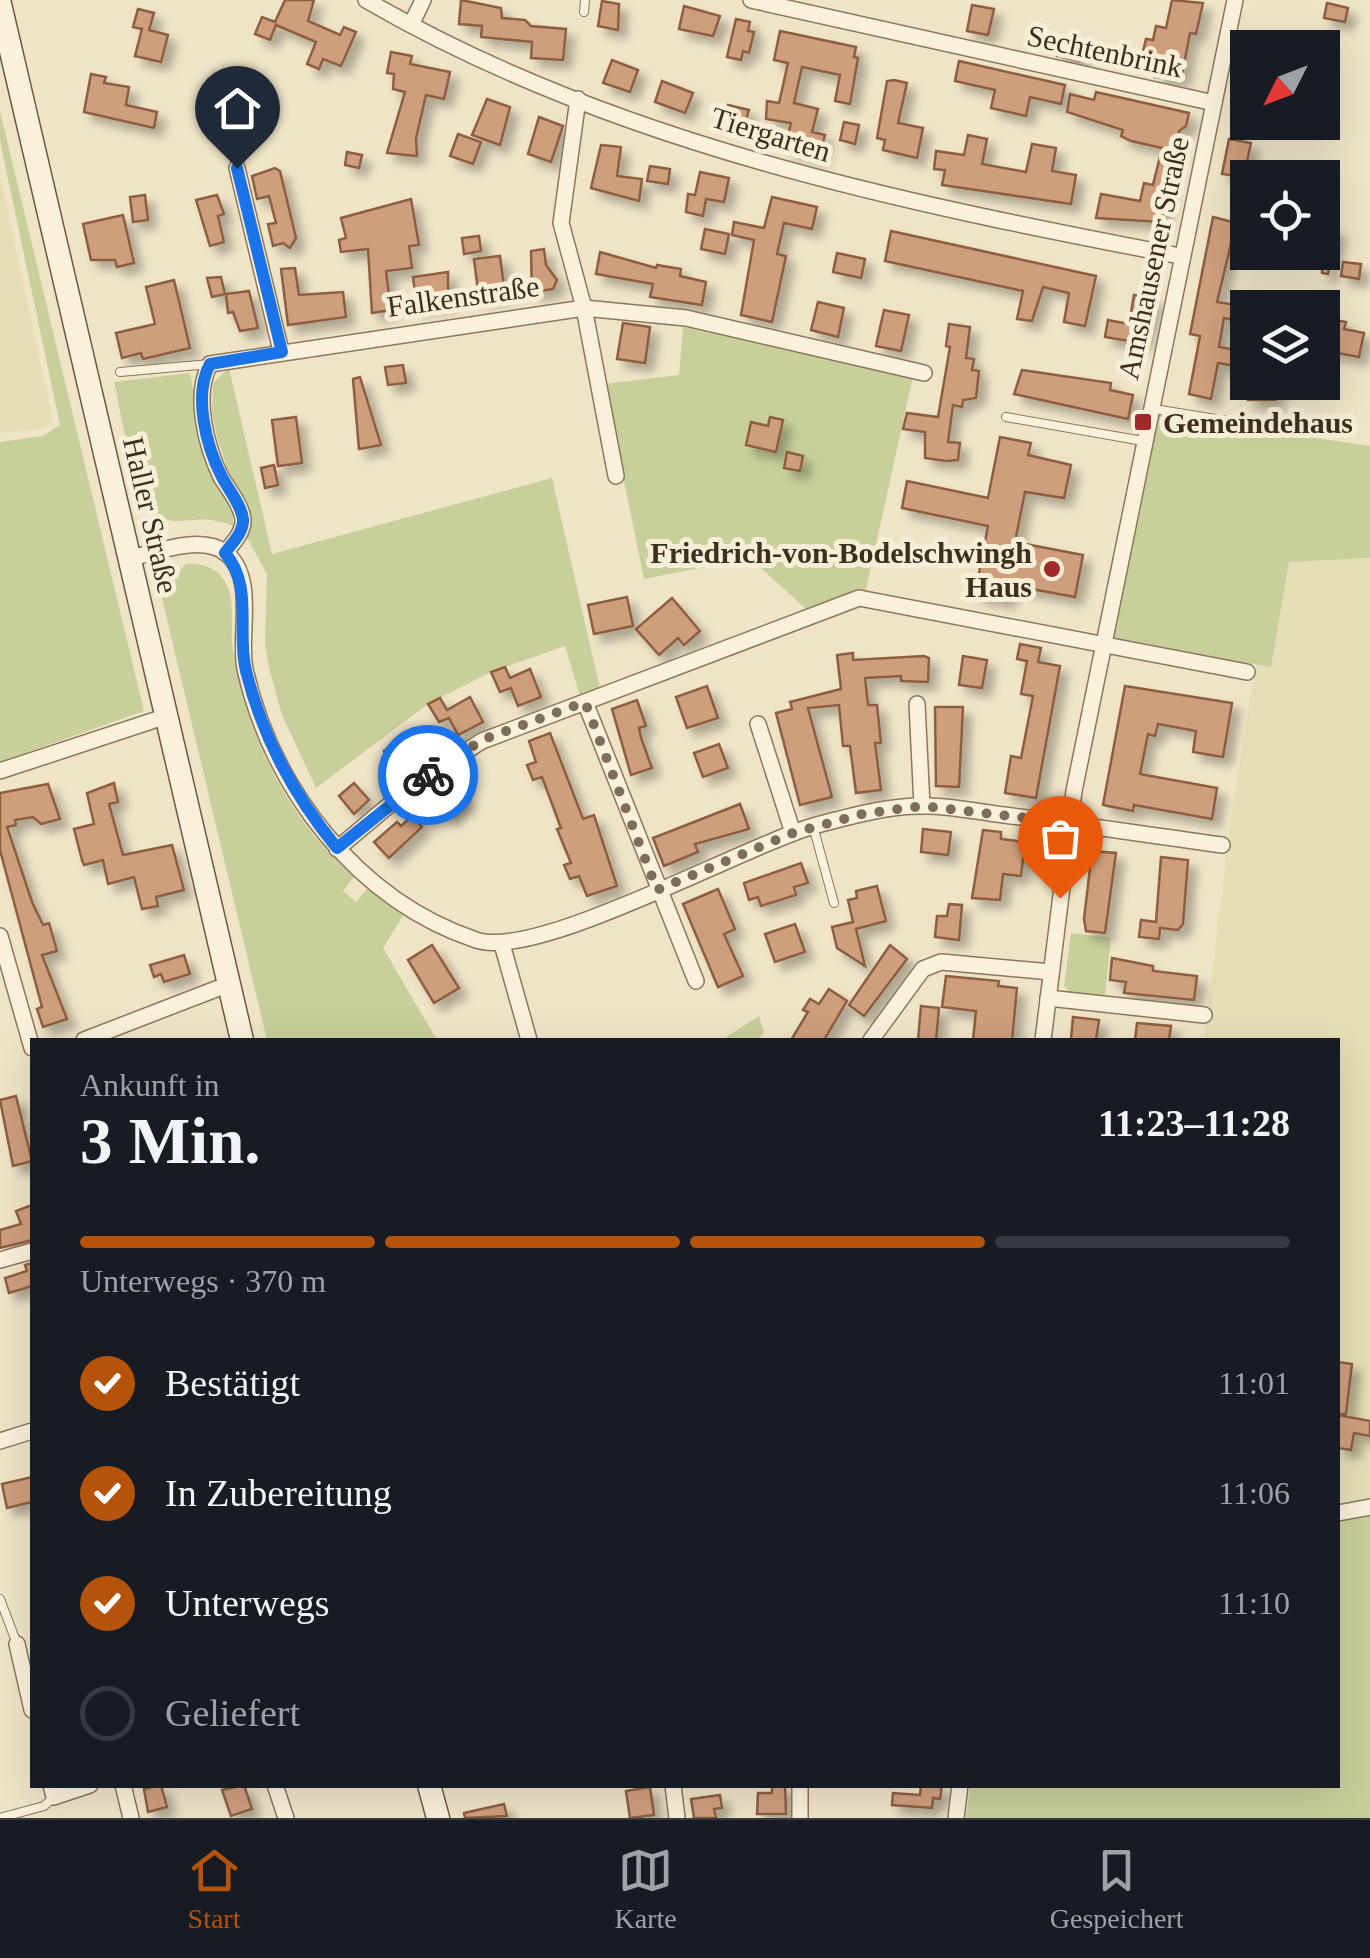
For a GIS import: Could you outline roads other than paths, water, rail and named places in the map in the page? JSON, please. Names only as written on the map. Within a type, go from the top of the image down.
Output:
[{"type":"main road","name":"Haller Straße","points":[[0,4],[9,81],[130,558],[242,1038]]},
{"type":"main road","points":[[429,1788],[438,1818]]},
{"type":"street","name":"Tiergarten","points":[[366,0],[455,50],[578,98],[816,178],[1180,256]]},
{"type":"street","points":[[412,25],[423,0]]},
{"type":"street","name":"Sechtenbrink","points":[[751,0],[1214,103]]},
{"type":"street","name":"Amshausener Straße","points":[[1043,1038],[1070,823],[1101,646],[1234,0]]},
{"type":"street","points":[[578,98],[561,223],[584,308],[616,476]]},
{"type":"street","points":[[237,168],[282,352]]},
{"type":"street","name":"Falkenstraße","points":[[210,364],[584,308],[686,318],[924,373]]},
{"type":"street","points":[[210,364],[204,376],[202,407],[219,472],[243,519],[240,532],[225,553]]},
{"type":"street","points":[[130,558],[182,547],[210,546],[225,553],[241,578],[245,668],[265,731],[296,797],[337,848],[378,886],[425,916],[478,941],[502,944],[595,916],[813,826],[922,806],[1222,846]]},
{"type":"street","points":[[337,848],[412,786],[482,740],[859,598],[1248,672]]},
{"type":"street","points":[[585,702],[696,981]]},
{"type":"street","points":[[918,704],[922,806]]},
{"type":"street","points":[[0,771],[167,716]]},
{"type":"street","points":[[758,724],[793,833]]},
{"type":"street","points":[[0,936],[30,1041]]},
{"type":"street","points":[[502,944],[528,1038]]},
{"type":"street","points":[[873,1038],[923,969],[940,962],[1051,972]]},
{"type":"street","points":[[89,1038],[229,984]]},
{"type":"street","points":[[1048,998],[1204,1014]]},
{"type":"street","points":[[0,1260],[30,1252]]},
{"type":"street","points":[[0,1441],[30,1431]]},
{"type":"street","points":[[1340,1513],[1370,1508]]},
{"type":"street","points":[[16,1644],[30,1702]]},
{"type":"street","points":[[124,1788],[131,1818]]},
{"type":"street","points":[[276,1788],[286,1818]]},
{"type":"street","points":[[673,1788],[678,1818]]},
{"type":"street","points":[[800,1788],[800,1818]]},
{"type":"street","points":[[956,1818],[960,1788]]},
{"type":"lane","points":[[584,12],[585,0]]},
{"type":"lane","points":[[120,372],[210,364]]},
{"type":"lane","points":[[1149,408],[1296,432]]},
{"type":"lane","points":[[1006,417],[1143,441]]},
{"type":"lane","points":[[813,826],[834,903]]},
{"type":"lane","points":[[0,1599],[16,1644]]},
{"type":"lane","points":[[0,1818],[44,1806],[52,1791]]},
{"type":"place","name":"Gemeindehaus","points":[[1143,422]]},
{"type":"place","name":"Friedrich-von-Bodelschwingh Haus","points":[[1052,569]]}]
